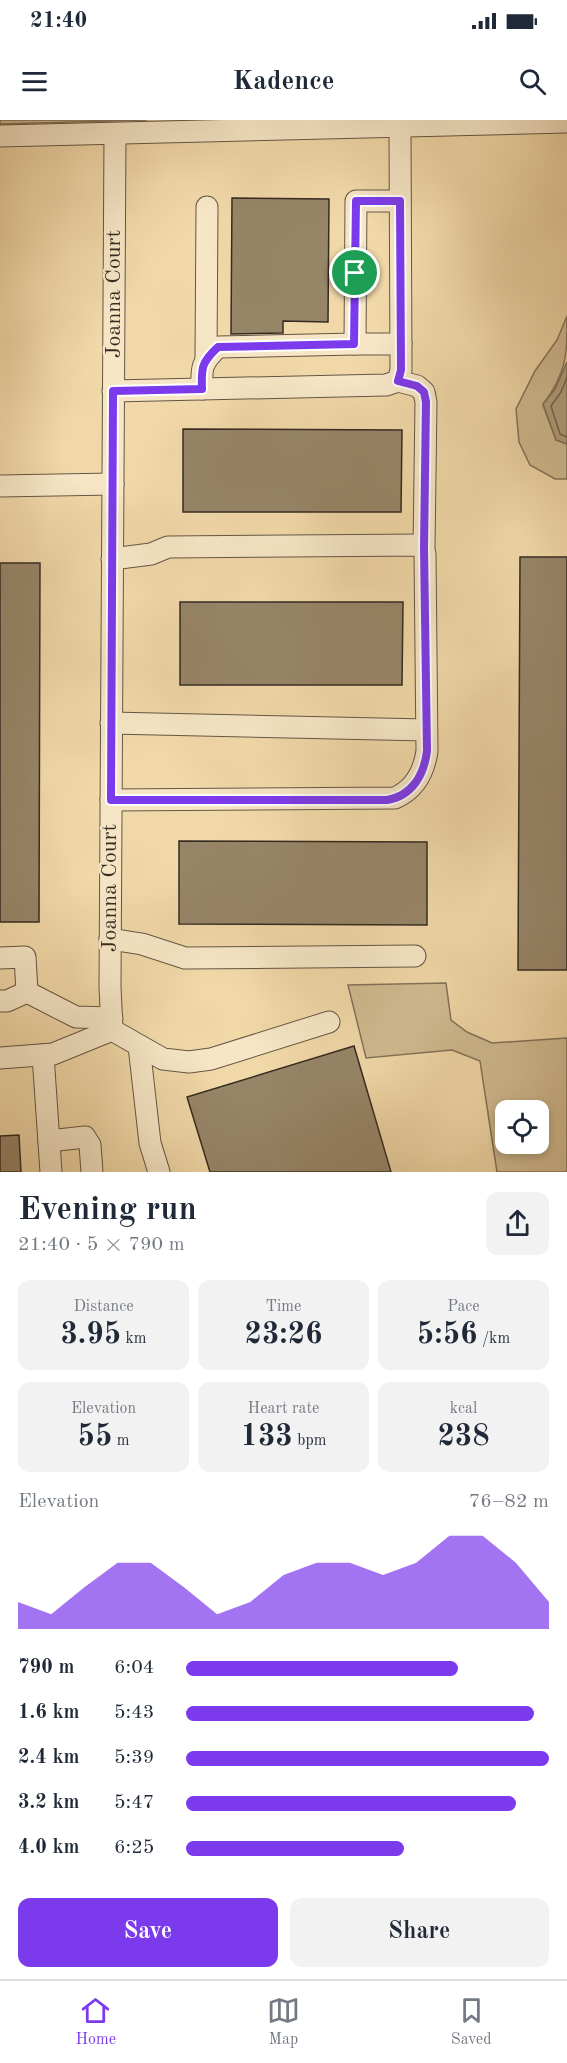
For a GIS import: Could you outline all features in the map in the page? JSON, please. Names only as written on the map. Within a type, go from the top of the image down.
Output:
[{"type":"street","points":[[0,136],[41,127],[115,134],[412,124],[567,122]]},
{"type":"street","points":[[398,381],[401,370],[400,201],[412,124]]},
{"type":"street","name":"Joanna Court","points":[[112,1024],[110,939],[115,134]]},
{"type":"street","points":[[354,344],[356,201],[400,201]]},
{"type":"street","points":[[202,389],[201,370],[206,358],[207,207]]},
{"type":"street","points":[[206,358],[218,347],[401,344]]},
{"type":"street","points":[[111,800],[395,798],[411,789],[419,777],[426,757],[424,548],[426,402],[424,392],[417,386],[398,381],[386,385],[113,391]]},
{"type":"street","points":[[0,486],[113,484]]},
{"type":"street","points":[[112,559],[151,554],[168,547],[417,544],[424,548]]},
{"type":"street","points":[[111,723],[426,730]]},
{"type":"street","points":[[110,939],[142,944],[185,958],[415,956]]},
{"type":"street","points":[[0,958],[25,957],[27,992]]},
{"type":"street","points":[[27,992],[76,1017],[112,1024],[139,1046],[154,1055],[174,1062],[211,1059],[329,1022]]},
{"type":"street","points":[[0,1001],[7,1001],[27,992]]},
{"type":"street","points":[[0,1058],[53,1054],[112,1024]]},
{"type":"street","points":[[139,1046],[150,1143],[159,1172]]},
{"type":"street","points":[[43,1055],[51,1172]]},
{"type":"street","points":[[49,1141],[85,1137],[90,1145],[92,1172]]},
{"type":"shaded area","points":[[0,120],[147,120],[0,124]]},
{"type":"shaded area","points":[[567,316],[564,363],[557,383],[543,405],[556,440],[567,444],[567,479],[555,479],[530,465],[519,442],[516,409],[535,371],[557,340]]},
{"type":"shaded area","points":[[446,983],[451,1020],[467,1032],[492,1043],[567,1038],[567,1172],[497,1172],[480,1061],[452,1050],[366,1058],[348,985]]},
{"type":"water","points":[[567,362],[567,444],[556,440],[543,404],[555,389]]},
{"type":"building","points":[[232,198],[329,199],[328,322],[283,321],[283,333],[231,334]]},
{"type":"building","points":[[183,429],[402,430],[401,512],[183,512]]},
{"type":"building","points":[[520,557],[567,557],[567,970],[518,970]]},
{"type":"building","points":[[0,563],[40,563],[39,922],[0,922]]},
{"type":"building","points":[[180,602],[403,602],[402,685],[180,685]]},
{"type":"building","points":[[179,841],[427,842],[427,925],[179,924]]},
{"type":"building","points":[[354,1046],[391,1172],[210,1172],[187,1097]]},
{"type":"building","points":[[19,1135],[21,1172],[0,1172],[0,1136]]},
{"type":"route","points":[[356,201],[400,201],[401,370],[398,381],[417,386],[424,392],[426,402],[424,548],[427,751],[419,777],[405,794],[387,800],[111,800],[113,391],[202,389],[201,370],[206,358],[218,347],[354,344],[355,273],[356,201]]}]
